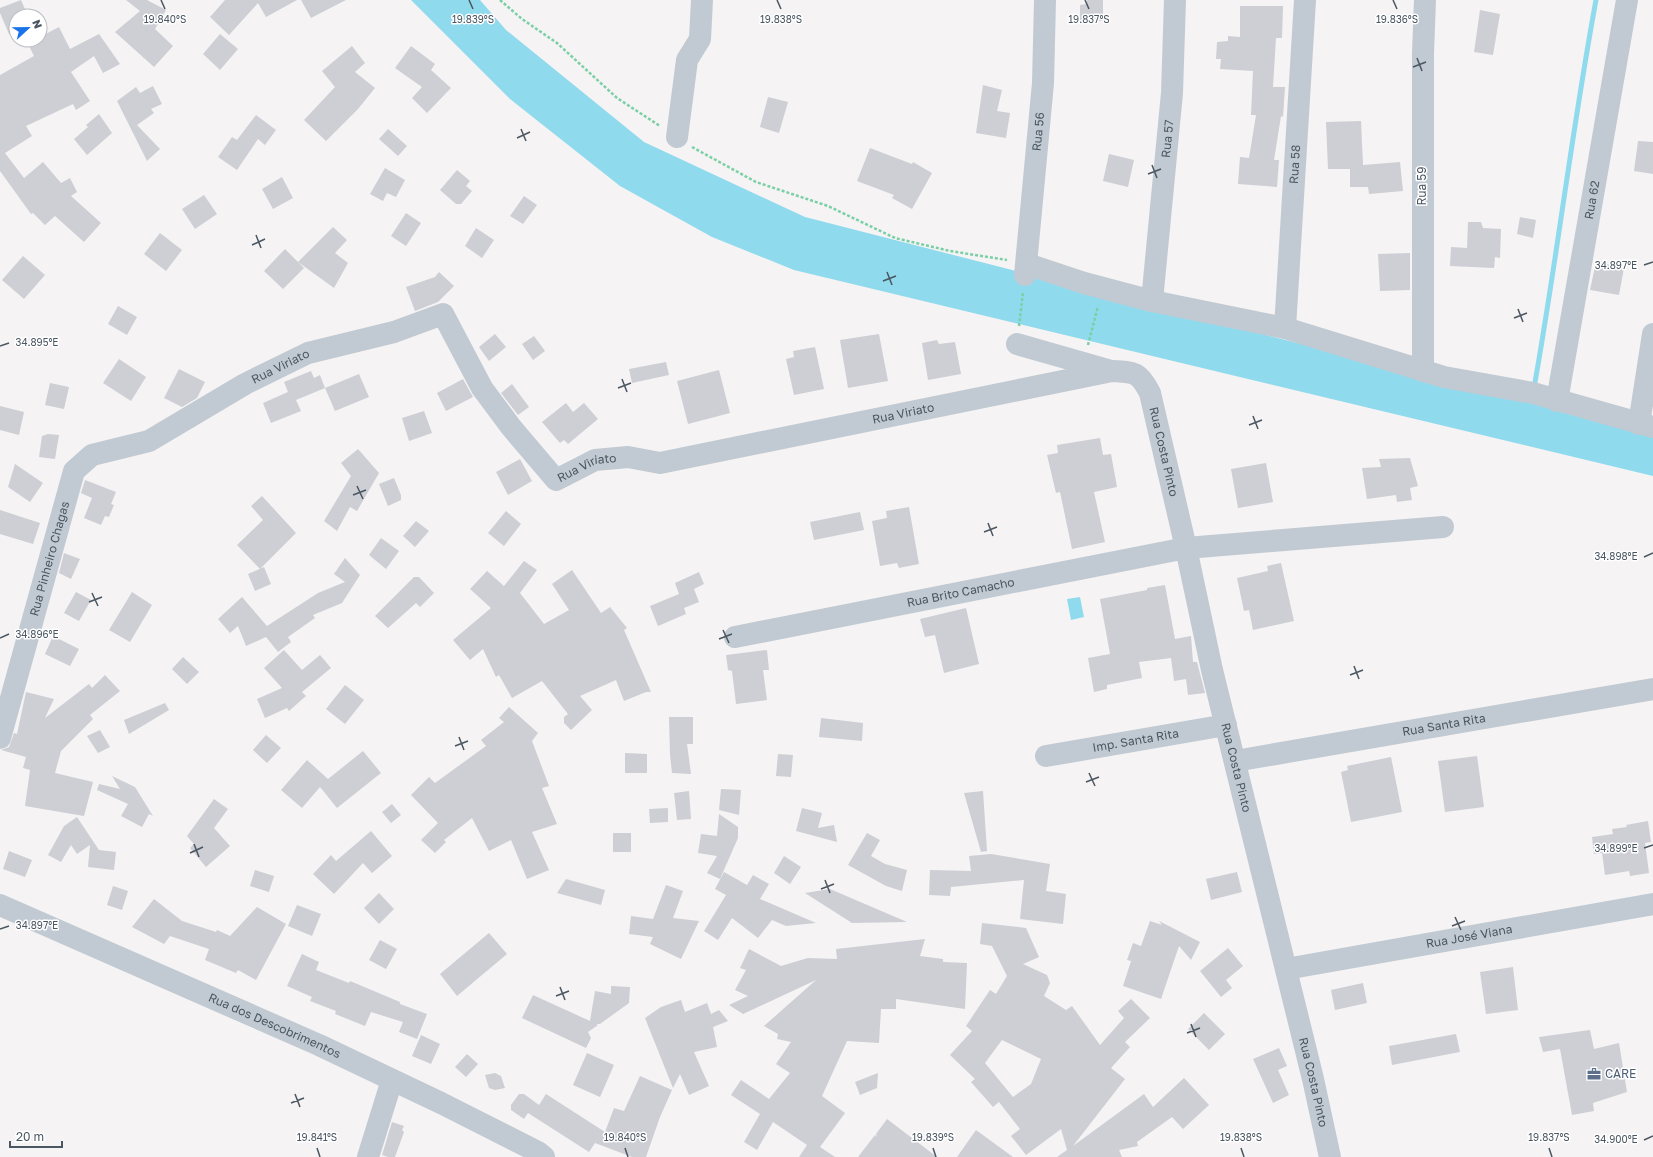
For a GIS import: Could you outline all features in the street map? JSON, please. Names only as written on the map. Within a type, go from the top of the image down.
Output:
[{"type":"street","points":[[677,137],[687,60],[700,39],[702,0]]},
{"type":"street","name":"Rua 56","points":[[1026,269],[1043,83],[1045,0]]},
{"type":"street","name":"Rua 57","points":[[1152,301],[1172,93],[1175,0]]},
{"type":"street","name":"Rua 58","points":[[1285,328],[1305,0]]},
{"type":"street","name":"Rua 59","points":[[1423,371],[1423,92],[1425,0]]},
{"type":"street","name":"Rua 62","points":[[1556,401],[1626,0]]},
{"type":"street","points":[[1026,269],[1152,301],[1285,328],[1444,377],[1533,393],[1556,401],[1646,426],[1653,334]]},
{"type":"street","name":"Rua Viriato","points":[[92,455],[149,441],[245,384],[308,353],[394,332],[443,314],[482,388],[511,427],[556,480],[595,460],[628,457],[660,463],[1112,371],[1129,372],[1143,379]]},
{"type":"street","points":[[1017,344],[1112,371]]},
{"type":"street","name":"Rua Costa Pinto","points":[[1143,379],[1150,393],[1186,548],[1212,670],[1313,1079],[1330,1157]]},
{"type":"street","name":"Rua Pinheiro Chagas","points":[[0,738],[74,472],[92,455]]},
{"type":"street","name":"Rua Brito Camacho","points":[[735,637],[1186,548],[1443,527]]},
{"type":"street","name":"Rua Santa Rita","points":[[1235,761],[1653,689]]},
{"type":"street","name":"Imp. Santa Rita","points":[[1046,756],[1226,725]]},
{"type":"street","name":"Rua José Viana","points":[[1286,969],[1653,904]]},
{"type":"street","name":"Rua dos Descobrimentos","points":[[0,905],[319,1045],[538,1152],[544,1157]]},
{"type":"street","points":[[368,1157],[392,1080]]},
{"type":"path","points":[[500,0],[522,19],[557,44],[617,98],[696,150],[756,182],[828,206],[895,238],[1026,269],[1017,344]]},
{"type":"path","points":[[1084,363],[1103,288]]},
{"type":"water","points":[[411,0],[480,0],[506,30],[644,142],[805,217],[1653,434],[1653,476],[794,270],[712,237],[620,186],[510,99]]},
{"type":"water","points":[[1080,597],[1084,617],[1071,620],[1067,599]]},
{"type":"building","points":[[21,0],[24,8],[8,8],[8,32],[0,13],[0,8]]},
{"type":"building","points":[[126,0],[147,0],[166,10],[155,29],[173,46],[154,67],[115,32],[140,11]]},
{"type":"building","points":[[225,0],[297,0],[266,17],[258,3],[229,35],[210,17]]},
{"type":"building","points":[[301,0],[346,0],[311,18]]},
{"type":"building","points":[[1087,0],[1103,0],[1103,21],[1080,21],[1080,5],[1087,4]]},
{"type":"building","points":[[1240,6],[1283,6],[1282,38],[1276,38],[1273,87],[1285,87],[1283,117],[1281,116],[1274,160],[1279,160],[1277,187],[1238,184],[1240,157],[1249,158],[1256,115],[1251,115],[1253,71],[1220,69],[1221,59],[1216,59],[1217,42],[1228,41],[1228,36],[1240,37]]},
{"type":"building","points":[[1480,10],[1500,14],[1493,55],[1474,52]]},
{"type":"building","points":[[59,27],[70,49],[99,34],[120,64],[103,73],[94,56],[71,72],[90,101],[76,110],[73,104],[26,126],[32,136],[5,153],[24,178],[43,162],[61,183],[70,178],[77,192],[71,196],[101,223],[84,242],[55,216],[45,225],[33,213],[31,214],[0,171],[0,75],[34,56],[30,48],[48,48],[48,33]]},
{"type":"building","points":[[220,34],[238,49],[220,70],[203,54]]},
{"type":"building","points":[[352,46],[365,63],[355,72],[375,88],[358,109],[326,141],[304,120],[335,87],[322,71]]},
{"type":"building","points":[[411,46],[435,64],[431,70],[451,88],[427,113],[412,98],[422,87],[395,68]]},
{"type":"building","points":[[983,85],[1002,90],[997,111],[1010,113],[1006,138],[976,133]]},
{"type":"building","points":[[153,86],[162,104],[151,109],[154,113],[137,125],[160,149],[147,161],[117,101],[136,87],[140,93]]},
{"type":"building","points":[[768,97],[788,102],[779,133],[760,127]]},
{"type":"building","points":[[99,114],[112,133],[87,155],[74,139],[88,127],[86,125]]},
{"type":"building","points":[[256,115],[276,130],[265,145],[258,139],[237,170],[218,157],[232,137],[237,140]]},
{"type":"building","points":[[1361,121],[1363,165],[1400,162],[1403,191],[1369,194],[1368,187],[1350,187],[1350,169],[1328,169],[1326,122]]},
{"type":"building","points":[[388,129],[407,146],[398,156],[379,139]]},
{"type":"building","points":[[1638,141],[1653,142],[1653,174],[1634,171]]},
{"type":"building","points":[[870,148],[912,164],[913,162],[932,173],[912,209],[892,198],[894,195],[857,181]]},
{"type":"building","points":[[1109,154],[1134,160],[1128,187],[1103,181]]},
{"type":"building","points":[[385,168],[405,180],[396,197],[387,193],[383,201],[370,194]]},
{"type":"building","points":[[457,170],[470,181],[466,186],[472,191],[461,204],[456,204],[440,190]]},
{"type":"building","points":[[282,177],[293,198],[273,209],[262,189]]},
{"type":"building","points":[[204,195],[217,214],[195,229],[182,209]]},
{"type":"building","points":[[524,196],[537,205],[523,224],[510,216]]},
{"type":"building","points":[[406,213],[421,223],[406,246],[391,236]]},
{"type":"building","points":[[1520,217],[1536,220],[1533,238],[1517,234]]},
{"type":"building","points":[[1468,222],[1481,222],[1483,228],[1501,229],[1500,258],[1495,257],[1494,268],[1450,266],[1451,247],[1467,248]]},
{"type":"building","points":[[333,227],[347,240],[335,253],[348,263],[334,288],[298,262]]},
{"type":"building","points":[[476,228],[494,240],[482,258],[465,246]]},
{"type":"building","points":[[160,233],[182,250],[166,271],[144,254]]},
{"type":"building","points":[[285,249],[304,268],[283,289],[264,271]]},
{"type":"building","points":[[1410,253],[1410,290],[1380,291],[1378,254]]},
{"type":"building","points":[[23,256],[45,275],[24,299],[2,280]]},
{"type":"building","points":[[1596,262],[1624,268],[1619,295],[1590,290]]},
{"type":"building","points":[[439,272],[454,286],[438,302],[415,311],[406,287],[435,277]]},
{"type":"building","points":[[118,306],[137,317],[127,335],[108,324]]},
{"type":"building","points":[[495,334],[506,347],[489,361],[479,347]]},
{"type":"building","points":[[879,334],[888,381],[848,388],[840,340]]},
{"type":"building","points":[[534,336],[545,351],[533,360],[522,344]]},
{"type":"building","points":[[937,340],[939,344],[955,342],[961,374],[928,380],[922,343]]},
{"type":"building","points":[[815,347],[824,389],[794,395],[786,359],[794,357],[793,351]]},
{"type":"building","points":[[119,359],[146,377],[131,401],[103,383]]},
{"type":"building","points":[[666,362],[669,375],[632,383],[629,369]]},
{"type":"building","points":[[179,369],[205,382],[197,398],[182,407],[164,398]]},
{"type":"building","points":[[719,370],[730,413],[688,424],[677,381]]},
{"type":"building","points":[[311,371],[314,378],[320,375],[325,388],[296,400],[301,411],[271,423],[263,403],[288,392],[284,382]]},
{"type":"building","points":[[359,374],[369,397],[335,411],[325,388]]},
{"type":"building","points":[[463,379],[473,397],[446,411],[437,393]]},
{"type":"building","points":[[50,383],[69,387],[64,409],[45,405]]},
{"type":"building","points":[[512,384],[529,407],[518,415],[501,393]]},
{"type":"building","points":[[566,403],[573,412],[584,403],[598,419],[568,444],[564,440],[560,443],[542,422]]},
{"type":"building","points":[[0,406],[24,412],[19,435],[0,430]]},
{"type":"building","points":[[424,411],[432,433],[409,441],[402,418]]},
{"type":"building","points":[[48,434],[59,435],[55,459],[39,457],[42,436]]},
{"type":"building","points":[[1100,438],[1103,455],[1111,454],[1117,487],[1094,492],[1105,542],[1072,549],[1060,492],[1056,493],[1047,455],[1058,453],[1057,445]]},
{"type":"building","points":[[358,449],[379,473],[357,511],[350,507],[337,531],[324,521],[351,476],[341,463]]},
{"type":"building","points":[[1410,458],[1418,486],[1410,488],[1412,500],[1397,502],[1396,495],[1367,499],[1362,468],[1381,467],[1379,459]]},
{"type":"building","points":[[520,459],[532,481],[508,495],[496,472]]},
{"type":"building","points":[[1266,463],[1273,502],[1238,508],[1231,469]]},
{"type":"building","points":[[15,464],[43,483],[30,502],[8,487]]},
{"type":"building","points":[[394,478],[401,495],[401,500],[388,506],[379,484]]},
{"type":"building","points":[[85,480],[116,492],[111,504],[114,505],[109,517],[105,516],[101,525],[84,518],[92,498],[81,493]]},
{"type":"building","points":[[262,496],[296,533],[260,569],[237,545],[263,520],[251,506]]},
{"type":"building","points":[[909,507],[919,564],[899,568],[897,563],[880,566],[872,521],[887,518],[886,511]]},
{"type":"building","points":[[0,510],[40,523],[33,544],[0,534]]},
{"type":"building","points":[[506,511],[521,524],[504,546],[488,533]]},
{"type":"building","points":[[860,512],[864,530],[814,540],[810,522]]},
{"type":"building","points":[[416,521],[429,531],[415,547],[403,536]]},
{"type":"building","points":[[381,538],[399,551],[386,569],[369,555]]},
{"type":"building","points":[[64,553],[80,559],[71,579],[59,573]]},
{"type":"building","points":[[345,558],[360,575],[342,603],[313,615],[315,618],[288,637],[291,642],[278,652],[266,637],[246,646],[238,626],[230,633],[218,619],[242,597],[267,626],[318,593],[345,582],[334,574]]},
{"type":"building","points":[[524,561],[537,570],[520,593],[544,624],[569,610],[552,584],[572,570],[601,613],[610,607],[627,628],[624,630],[651,692],[646,692],[624,701],[616,680],[580,696],[592,710],[571,730],[564,723],[564,717],[568,714],[542,681],[512,698],[499,675],[496,677],[483,649],[470,660],[453,640],[491,608],[470,589],[487,571],[504,586]]},
{"type":"building","points":[[1281,563],[1294,621],[1253,630],[1249,610],[1244,611],[1237,578],[1268,571],[1267,566]]},
{"type":"building","points":[[264,567],[271,584],[255,591],[248,574]]},
{"type":"building","points":[[699,572],[704,584],[694,589],[699,602],[684,608],[686,614],[658,626],[650,606],[679,594],[675,583]]},
{"type":"building","points":[[414,577],[419,577],[434,593],[420,607],[416,603],[388,628],[375,616]]},
{"type":"building","points":[[1165,585],[1175,639],[1191,636],[1193,662],[1197,662],[1205,693],[1188,695],[1186,679],[1174,681],[1171,658],[1139,662],[1142,678],[1107,685],[1107,689],[1094,692],[1088,658],[1110,654],[1100,599]]},
{"type":"building","points":[[76,592],[91,600],[79,621],[64,613]]},
{"type":"building","points":[[132,592],[152,605],[130,642],[109,630]]},
{"type":"building","points":[[966,608],[979,664],[944,673],[935,635],[925,637],[920,619]]},
{"type":"building","points":[[53,636],[79,649],[70,666],[45,654]]},
{"type":"building","points":[[284,650],[302,670],[320,655],[331,668],[302,692],[306,696],[289,711],[287,708],[265,718],[257,699],[282,688],[264,668]]},
{"type":"building","points":[[767,650],[769,670],[763,670],[767,700],[736,704],[732,671],[728,670],[726,655]]},
{"type":"building","points":[[183,657],[199,672],[187,684],[172,669]]},
{"type":"building","points":[[105,675],[120,691],[90,715],[93,719],[61,751],[55,773],[93,782],[84,816],[25,806],[30,770],[23,768],[26,757],[1,750],[9,747],[14,733],[17,734],[26,692],[54,699],[45,718],[89,684],[92,688]]},
{"type":"building","points":[[345,685],[364,700],[345,724],[326,709]]},
{"type":"building","points":[[165,703],[169,710],[129,734],[124,720]]},
{"type":"building","points":[[509,707],[538,733],[532,741],[549,786],[542,788],[557,824],[532,832],[549,870],[527,879],[511,840],[489,851],[472,818],[444,840],[446,842],[435,853],[421,840],[438,823],[411,795],[429,777],[435,783],[486,746],[481,740],[504,722],[499,718]]},
{"type":"building","points":[[669,717],[693,717],[693,744],[687,744],[691,774],[672,773]]},
{"type":"building","points":[[821,718],[863,723],[862,741],[819,737]]},
{"type":"building","points":[[100,730],[110,747],[98,753],[87,736]]},
{"type":"building","points":[[266,735],[281,748],[267,763],[253,750]]},
{"type":"building","points":[[363,751],[381,773],[337,808],[320,787],[302,808],[281,790],[307,760],[328,779]]},
{"type":"building","points":[[625,753],[647,754],[647,773],[625,773]]},
{"type":"building","points":[[778,754],[793,755],[791,777],[776,776]]},
{"type":"building","points":[[1477,756],[1484,807],[1445,812],[1438,761]]},
{"type":"building","points":[[1391,757],[1402,812],[1351,822],[1341,772],[1348,770],[1347,766]]},
{"type":"building","points":[[112,776],[135,787],[153,816],[149,814],[142,827],[121,816],[128,804],[97,790],[99,784],[120,789]]},
{"type":"building","points":[[721,789],[741,790],[739,815],[719,810]]},
{"type":"building","points":[[689,791],[691,819],[677,820],[674,793]]},
{"type":"building","points":[[983,791],[987,851],[981,852],[964,793]]},
{"type":"building","points":[[214,799],[228,809],[214,828],[230,846],[206,867],[190,848],[194,844],[187,836]]},
{"type":"building","points":[[392,804],[401,815],[391,823],[382,812]]},
{"type":"building","points":[[668,808],[668,822],[650,823],[649,809]]},
{"type":"building","points":[[802,808],[822,813],[818,828],[834,825],[837,842],[796,831]]},
{"type":"building","points":[[719,814],[738,827],[738,838],[720,879],[707,873],[717,856],[698,853],[701,834],[717,836]]},
{"type":"building","points":[[77,817],[99,850],[116,852],[114,870],[88,867],[90,845],[77,854],[71,845],[61,862],[48,855],[64,826]]},
{"type":"building","points":[[1648,821],[1651,842],[1645,843],[1649,873],[1630,876],[1629,871],[1605,875],[1602,853],[1594,854],[1592,837],[1613,834],[1612,829],[1627,827],[1626,825]]},
{"type":"building","points":[[371,831],[392,856],[372,873],[363,863],[334,894],[313,874],[331,855],[336,861]]},
{"type":"building","points":[[613,833],[631,833],[631,852],[613,852]]},
{"type":"building","points":[[867,833],[880,840],[871,856],[885,864],[907,870],[902,891],[886,886],[848,865]]},
{"type":"building","points":[[9,851],[32,860],[25,877],[3,869]]},
{"type":"building","points":[[991,854],[1050,864],[1046,891],[1066,894],[1063,924],[1020,919],[1024,880],[951,887],[950,896],[929,895],[930,870],[971,871],[969,856]]},
{"type":"building","points":[[784,856],[801,867],[790,884],[774,873]]},
{"type":"building","points":[[255,870],[274,876],[269,892],[250,886]]},
{"type":"building","points":[[724,872],[747,885],[753,875],[769,884],[760,899],[816,923],[786,926],[772,920],[758,938],[732,918],[718,940],[704,931],[726,895],[715,889]]},
{"type":"building","points":[[1237,872],[1242,892],[1211,900],[1206,879]]},
{"type":"building","points":[[566,879],[605,890],[601,905],[557,893]]},
{"type":"building","points":[[666,885],[683,891],[673,918],[699,921],[681,959],[650,944],[653,937],[629,934],[631,916],[653,919]]},
{"type":"building","points":[[113,886],[128,891],[122,910],[107,905]]},
{"type":"building","points":[[830,889],[907,922],[852,923],[805,893]]},
{"type":"building","points":[[379,893],[394,909],[379,924],[364,908]]},
{"type":"building","points":[[154,899],[182,921],[216,932],[217,930],[230,936],[257,907],[286,924],[256,980],[238,970],[236,973],[205,960],[209,949],[170,936],[164,944],[132,927]]},
{"type":"building","points":[[297,905],[321,914],[312,936],[288,926]]},
{"type":"building","points":[[1150,921],[1162,925],[1159,921],[1200,942],[1191,960],[1179,946],[1161,999],[1123,986],[1131,961],[1127,960],[1133,943],[1141,946]]},
{"type":"building","points":[[982,923],[1026,928],[1039,957],[1023,964],[1047,975],[1050,983],[1044,996],[1066,1010],[1072,1006],[1100,1045],[1124,1018],[1118,1011],[1131,999],[1150,1018],[1125,1042],[1130,1047],[1111,1068],[1125,1079],[1073,1146],[1144,1094],[1153,1107],[1184,1078],[1209,1105],[1183,1129],[1172,1117],[1137,1142],[1138,1146],[1119,1150],[1122,1157],[1057,1157],[1067,1150],[1061,1129],[1026,1155],[1011,1136],[1020,1129],[999,1102],[993,1107],[971,1082],[975,1079],[950,1055],[972,1031],[966,1026],[990,990],[996,994],[1007,976],[992,946],[980,944]],"holes":[[[1002,1040],[1041,1059],[1031,1084],[1013,1097],[985,1063]]]},
{"type":"building","points":[[489,933],[507,954],[457,996],[440,974]]},
{"type":"building","points":[[925,939],[920,956],[943,959],[943,962],[967,963],[965,1009],[896,999],[896,1009],[881,1009],[879,1043],[847,1041],[822,1096],[845,1113],[820,1147],[835,1157],[799,1157],[807,1145],[773,1122],[757,1150],[744,1142],[760,1114],[731,1095],[741,1080],[769,1099],[790,1073],[776,1064],[791,1042],[777,1039],[778,1034],[764,1026],[816,980],[743,1014],[729,1005],[748,996],[735,990],[746,970],[740,968],[749,949],[781,966],[808,958],[837,959],[836,949]]},
{"type":"building","points":[[380,940],[397,949],[386,969],[369,960]]},
{"type":"building","points":[[1228,948],[1243,966],[1226,980],[1232,988],[1221,997],[1200,971]]},
{"type":"building","points":[[302,954],[319,962],[316,970],[349,983],[350,981],[400,1002],[400,1004],[427,1014],[417,1039],[399,1032],[403,1022],[371,1012],[365,1026],[335,1014],[336,1011],[310,1001],[312,997],[287,986]]},
{"type":"building","points":[[1513,967],[1518,1010],[1486,1014],[1480,972]]},
{"type":"building","points":[[1363,983],[1367,1003],[1335,1010],[1331,990]]},
{"type":"building","points":[[611,986],[630,987],[629,1003],[600,1024],[596,1024],[598,1025],[588,1032],[591,1038],[586,1048],[522,1018],[533,995],[590,1021],[595,991],[611,994]]},
{"type":"building","points":[[681,1000],[685,1012],[707,1003],[711,1014],[719,1010],[728,1021],[713,1027],[717,1047],[694,1052],[709,1086],[689,1095],[680,1074],[673,1088],[645,1018],[661,1007]]},
{"type":"building","points":[[1204,1013],[1225,1034],[1209,1050],[1188,1029]]},
{"type":"building","name":"CARE","points":[[1590,1030],[1594,1049],[1619,1043],[1627,1092],[1593,1103],[1594,1111],[1572,1115],[1560,1049],[1543,1052],[1539,1037]]},
{"type":"building","points":[[1456,1034],[1460,1052],[1392,1065],[1389,1046]]},
{"type":"building","points":[[421,1035],[440,1044],[431,1064],[412,1056]]},
{"type":"building","points":[[1279,1048],[1287,1066],[1278,1070],[1289,1095],[1273,1103],[1253,1059]]},
{"type":"building","points":[[587,1053],[614,1065],[600,1097],[573,1085]]},
{"type":"building","points":[[467,1054],[478,1064],[466,1077],[455,1067]]},
{"type":"building","points":[[495,1073],[501,1076],[505,1088],[495,1090],[489,1088],[485,1075]]},
{"type":"building","points":[[878,1073],[877,1088],[860,1095],[855,1082]]},
{"type":"building","points":[[640,1076],[672,1090],[660,1117],[646,1157],[632,1157],[595,1143],[589,1152],[528,1113],[524,1119],[511,1110],[511,1105],[519,1094],[524,1094],[539,1105],[546,1094],[605,1132],[614,1108],[624,1111]]},
{"type":"building","points":[[887,1119],[937,1157],[858,1157],[875,1135],[877,1137],[876,1134]]},
{"type":"building","points":[[392,1122],[404,1126],[402,1130],[404,1132],[395,1157],[388,1157],[382,1155]]},
{"type":"building","points":[[976,1130],[1013,1157],[957,1157]]},
{"type":"waterway","points":[[1534,388],[1579,97],[1596,0]]},
{"type":"place","name":"CARE","points":[[1594,1074]]}]
